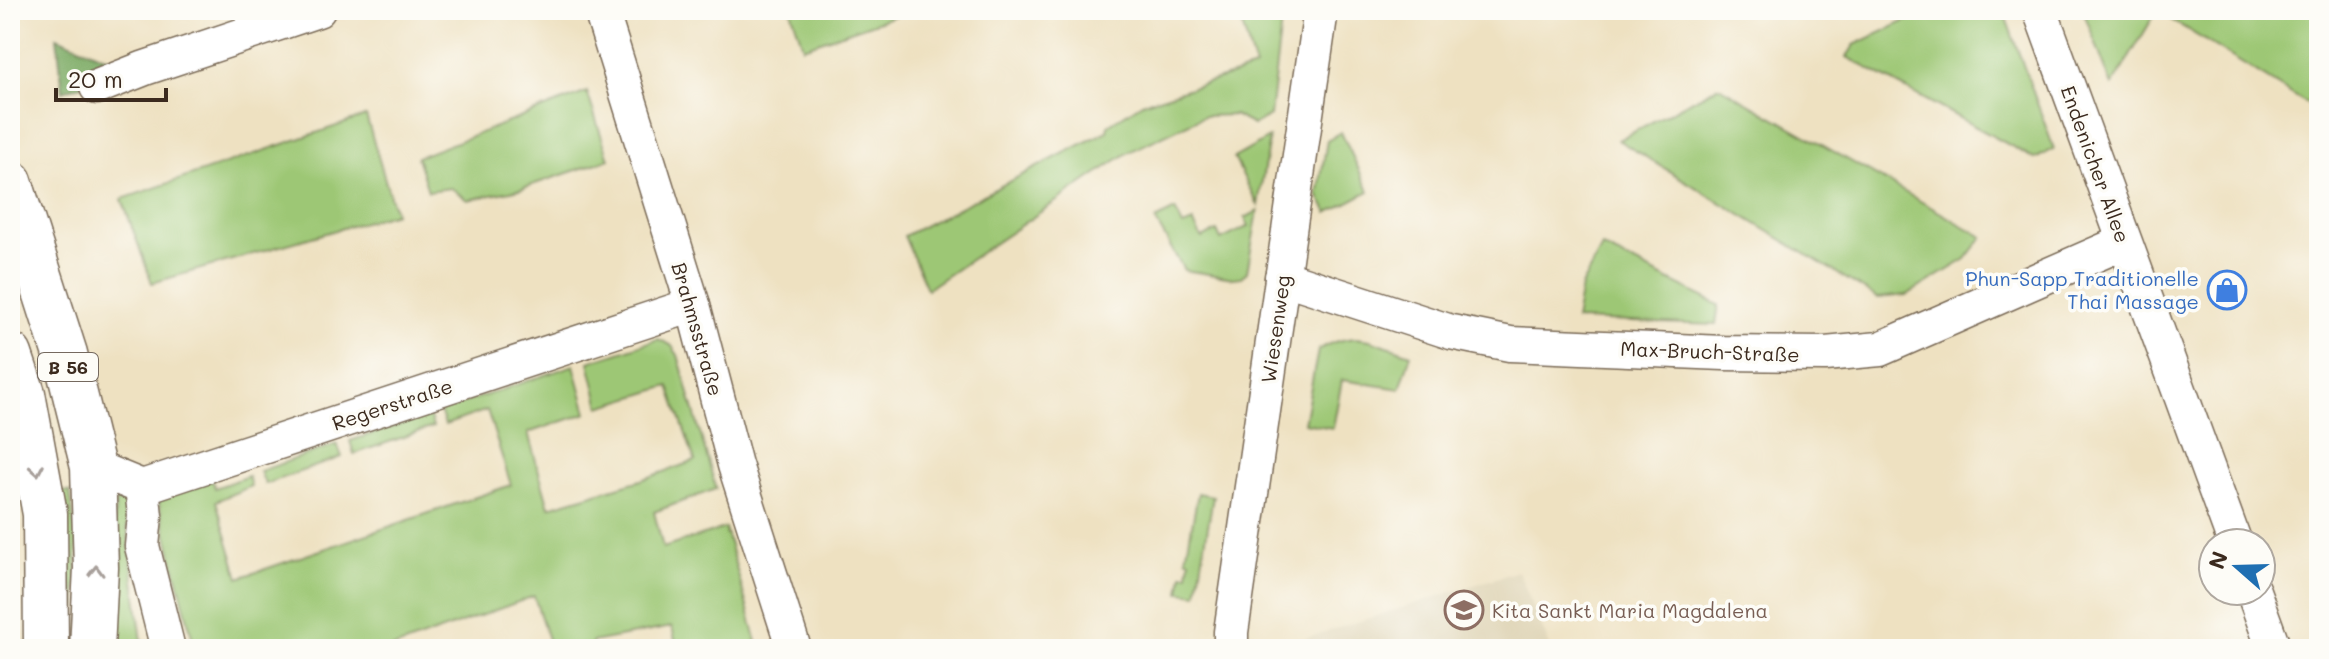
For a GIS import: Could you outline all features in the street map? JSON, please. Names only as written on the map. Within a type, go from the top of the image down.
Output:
[{"type":"main road","name":"B 56","points":[[10,182],[65,354],[93,467],[96,568],[92,649]]},
{"type":"main road","name":"B 56","points":[[38,269],[17,374],[45,514],[46,649]]},
{"type":"street","points":[[97,87],[318,10]]},
{"type":"street","name":"Brahmsstraße","points":[[601,10],[693,305],[735,465],[794,649]]},
{"type":"street","name":"Wiesenweg","points":[[1231,649],[1321,10]]},
{"type":"street","name":"Endenicher Allee","points":[[2040,10],[2229,527]]},
{"type":"street","name":"Max-Bruch-Straße","points":[[1282,277],[1451,332],[1510,344],[1825,354],[1880,349],[2124,242]]},
{"type":"street","name":"Regerstraße","points":[[142,487],[693,305]]},
{"type":"street","points":[[93,467],[142,487],[145,516],[142,546],[168,649]]},
{"type":"street","points":[[2259,607],[2274,649]]},
{"type":"shaded area","name":"Kita Sankt Maria Magdalena","points":[[1518,571],[1551,649],[1286,649],[1285,645]]},
{"type":"green space","points":[[791,10],[912,10],[803,47]]},
{"type":"green space","points":[[1929,10],[2003,10],[2054,149],[2035,159],[1847,57],[1854,45]]},
{"type":"green space","points":[[2083,10],[2319,10],[2319,111],[2157,11],[2112,86]]},
{"type":"green space","points":[[1250,18],[1281,22],[1270,116],[1253,125],[1234,115],[1204,116],[1129,152],[927,289],[904,236],[1107,131],[1108,125],[1142,103],[1255,68],[1241,21]]},
{"type":"green space","points":[[57,37],[112,60],[110,76],[63,91]]},
{"type":"green space","points":[[1719,86],[1983,237],[1966,259],[1907,295],[1878,298],[1618,140]]},
{"type":"green space","points":[[587,92],[609,159],[520,189],[468,200],[451,188],[428,191],[417,157]]},
{"type":"green space","points":[[366,116],[395,213],[152,283],[122,199]]},
{"type":"green space","points":[[1341,132],[1369,191],[1328,213],[1318,195],[1327,140]]},
{"type":"green space","points":[[1269,138],[1258,205],[1234,158]]},
{"type":"green space","points":[[1175,210],[1183,226],[1193,222],[1202,238],[1217,231],[1221,240],[1249,226],[1245,218],[1258,211],[1247,272],[1233,278],[1184,270],[1155,220]]},
{"type":"green space","points":[[1602,247],[1719,305],[1716,325],[1575,320],[1581,286]]},
{"type":"green space","points":[[1356,338],[1411,354],[1400,389],[1342,380],[1333,428],[1304,423],[1318,350],[1336,341]]},
{"type":"green space","points":[[658,339],[671,345],[678,355],[716,489],[654,512],[663,548],[725,528],[759,649],[677,649],[672,627],[592,642],[593,649],[551,649],[534,596],[391,649],[195,649],[157,496],[210,473],[215,488],[248,476],[251,486],[216,501],[239,578],[511,485],[487,410],[445,425],[440,411],[574,365],[587,413],[528,433],[549,507],[641,480],[695,461],[669,386],[600,407],[589,362]]},
{"type":"green space","points":[[429,415],[433,427],[354,454],[350,441]]},
{"type":"green space","points":[[337,444],[342,457],[265,484],[260,471]]},
{"type":"green space","points":[[133,489],[127,526],[143,649],[106,649],[116,494]]},
{"type":"green space","points":[[57,492],[70,492],[77,544],[75,649],[65,649]]},
{"type":"green space","points":[[1198,493],[1213,496],[1197,594],[1180,592],[1183,574],[1188,574],[1190,560],[1186,558]]},
{"type":"place","name":"Phun-Sapp Traditionelle Thai Massage","points":[[2227,290]]},
{"type":"place","name":"Kita Sankt Maria Magdalena","points":[[1464,610]]}]
